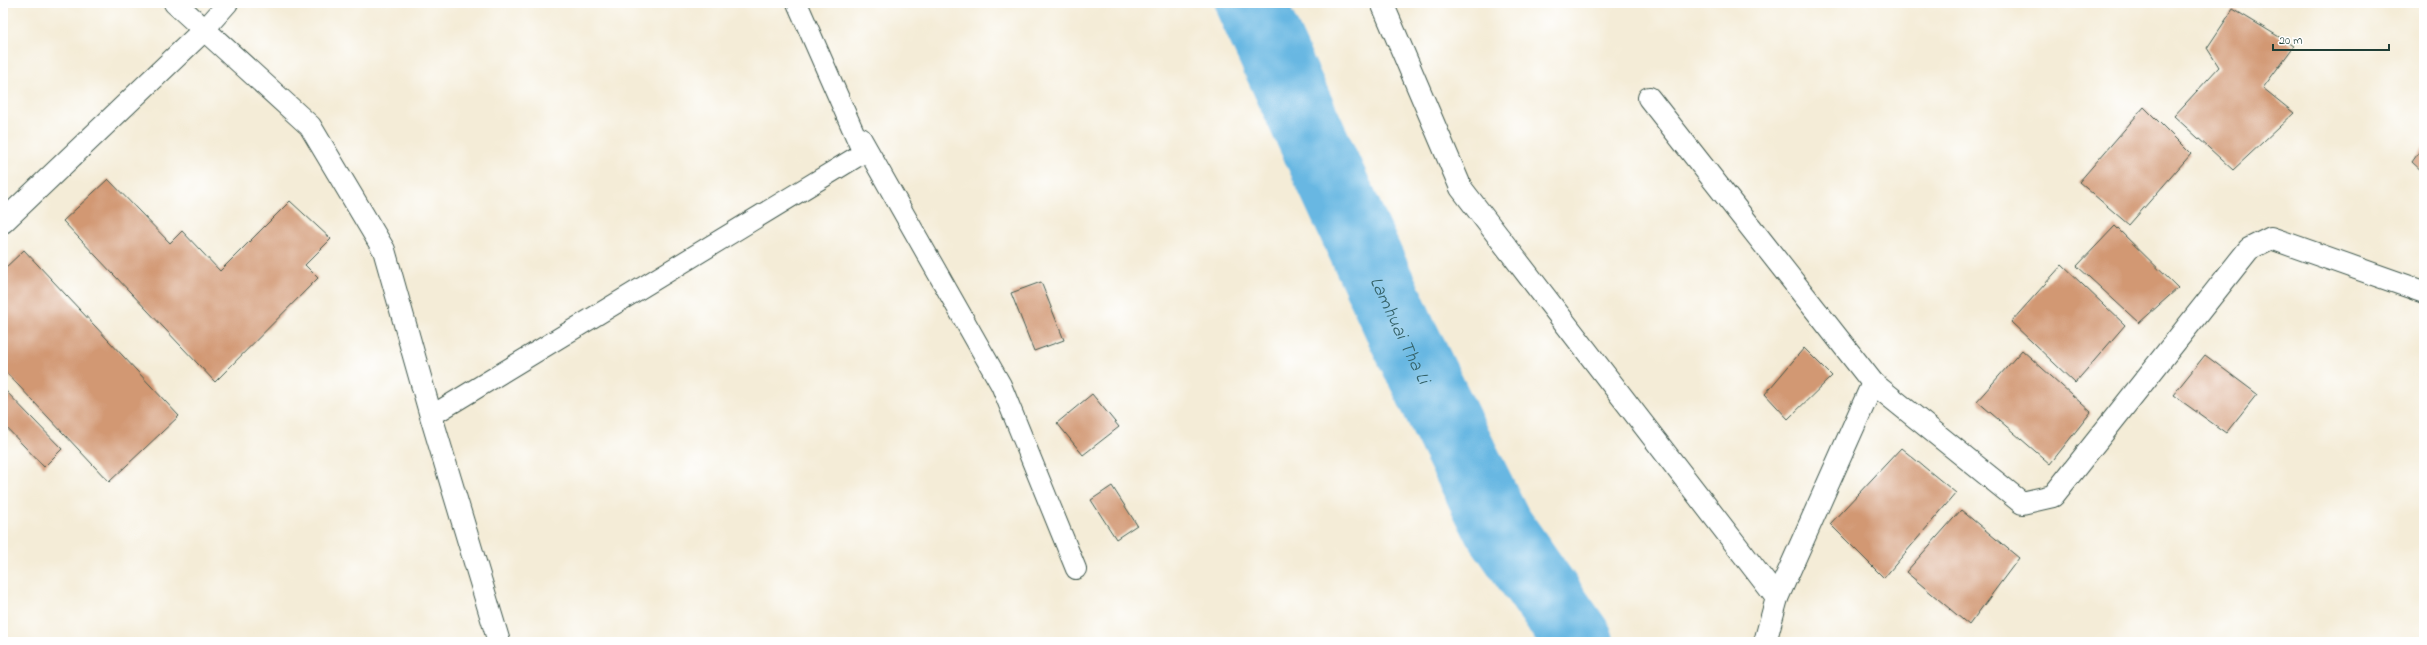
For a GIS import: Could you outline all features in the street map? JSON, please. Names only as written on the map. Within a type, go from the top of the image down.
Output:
[{"type":"street","points":[[175,3],[310,126],[384,250],[431,416],[499,642]]},
{"type":"street","points":[[1382,3],[1461,188],[1777,598]]},
{"type":"street","points":[[3,222],[205,29]]},
{"type":"street","points":[[1649,98],[1873,383],[2022,503],[2053,496],[2249,249],[2271,238],[2424,292]]},
{"type":"street","points":[[1764,642],[1777,598],[1873,383]]},
{"type":"lane","points":[[205,29],[228,3]]},
{"type":"lane","points":[[431,416],[863,153],[797,3]]},
{"type":"lane","points":[[847,114],[1001,385],[1076,569]]},
{"type":"building","points":[[2233,9],[2294,46],[2263,88],[2294,113],[2233,170],[2174,116],[2219,67],[2207,48]]},
{"type":"building","points":[[2144,107],[2191,154],[2129,225],[2079,182]]},
{"type":"building","points":[[2424,145],[2424,173],[2412,162]]},
{"type":"building","points":[[108,179],[170,243],[182,231],[220,271],[290,201],[331,239],[305,265],[318,278],[215,382],[63,221]]},
{"type":"building","points":[[2115,226],[2178,288],[2139,323],[2077,266]]},
{"type":"building","points":[[24,250],[179,416],[109,482],[3,369],[3,270]]},
{"type":"building","points":[[2062,265],[2125,325],[2075,383],[2011,322]]},
{"type":"building","points":[[1041,282],[1064,340],[1034,351],[1011,293]]},
{"type":"building","points":[[1804,348],[1832,376],[1788,419],[1765,394]]},
{"type":"building","points":[[2022,350],[2091,412],[2050,464],[1977,401]]},
{"type":"building","points":[[2205,355],[2257,394],[2226,433],[2173,395]]},
{"type":"building","points":[[3,388],[62,449],[44,467],[3,424]]},
{"type":"building","points":[[1092,394],[1119,427],[1083,455],[1057,423]]},
{"type":"building","points":[[1901,448],[1956,493],[1884,578],[1830,524]]},
{"type":"building","points":[[1112,486],[1137,525],[1116,539],[1091,500]]},
{"type":"building","points":[[1961,510],[2019,558],[1969,625],[1906,572]]},
{"type":"waterway","name":"Lamhuai Tha Li","points":[[1250,3],[1403,335],[1497,525],[1579,642]]}]
